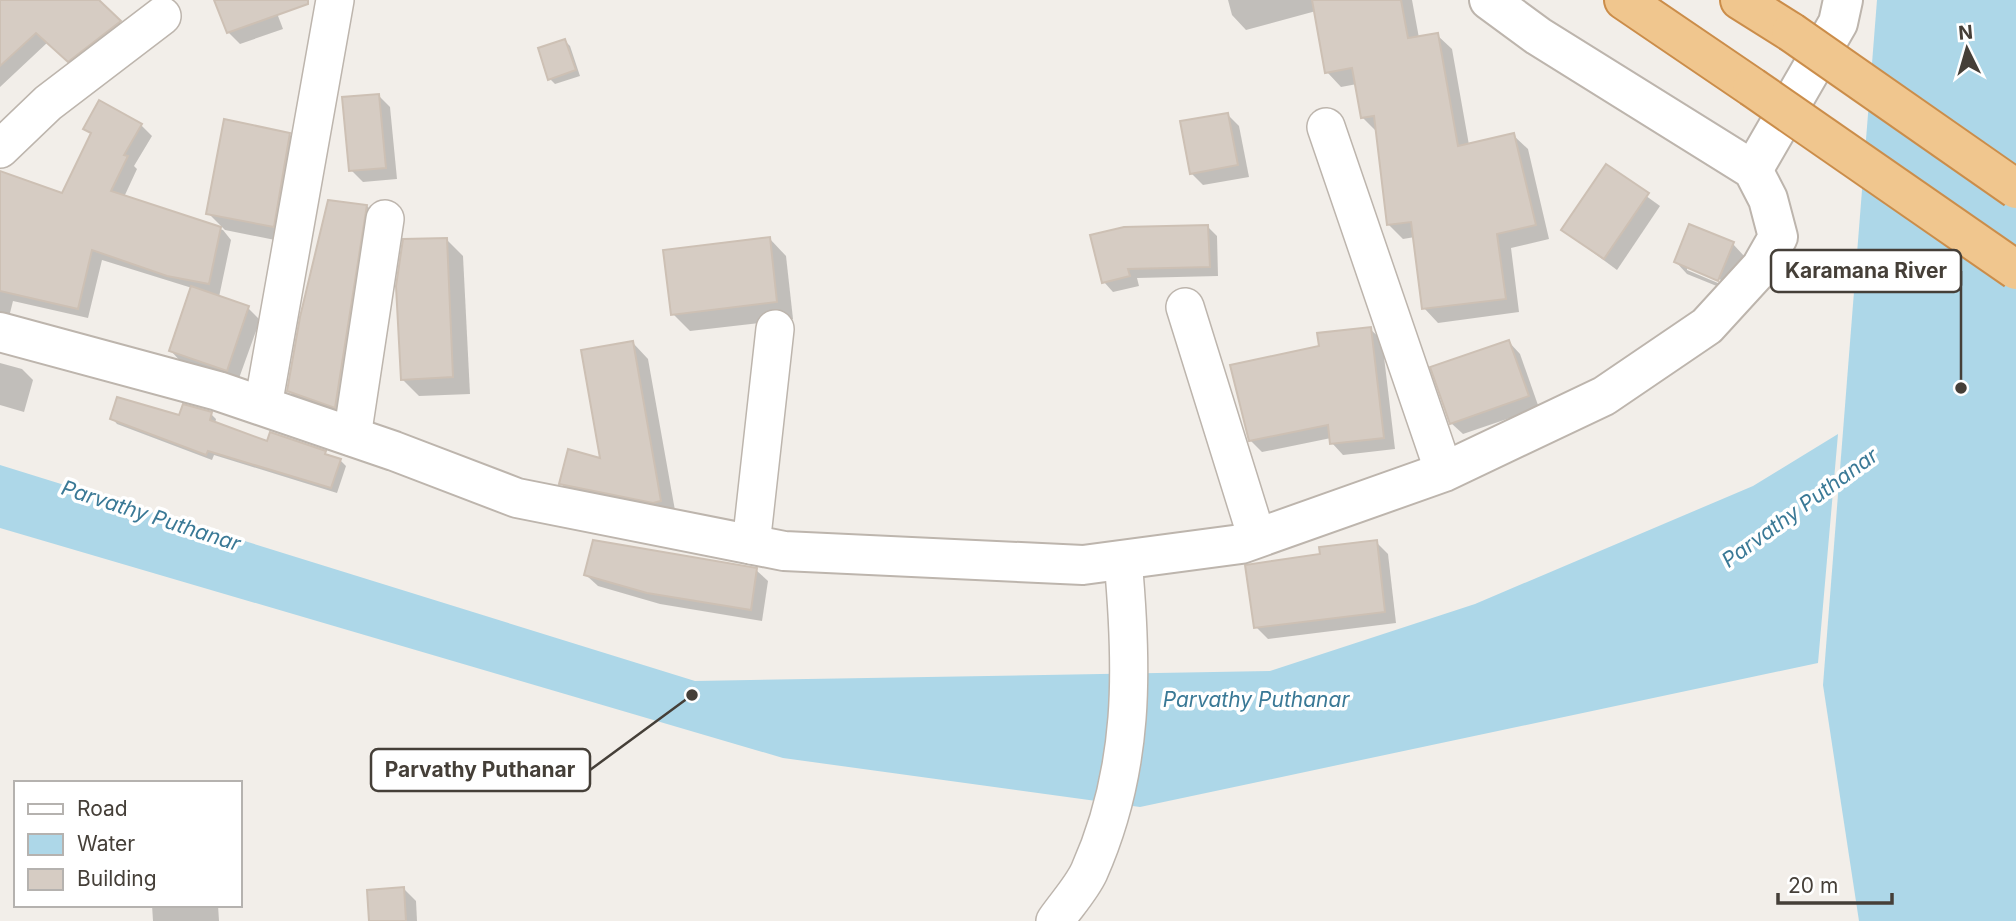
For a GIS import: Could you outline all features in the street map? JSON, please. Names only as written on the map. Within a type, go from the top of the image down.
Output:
[{"type":"highway","points":[[1624,0],[2016,270]]},
{"type":"highway","points":[[1741,0],[2016,189]]},
{"type":"street","points":[[262,406],[335,0]]},
{"type":"street","points":[[0,332],[262,406],[517,498],[784,551],[1083,565],[1241,544],[1444,472],[1604,396],[1707,326],[1761,267],[1778,237],[1768,199],[1753,170],[1538,36],[1489,0]]},
{"type":"street","points":[[1753,170],[1838,23],[1843,0]]},
{"type":"street","points":[[0,149],[48,103],[162,16]]},
{"type":"street","points":[[1326,127],[1444,472]]},
{"type":"street","points":[[352,437],[385,219]]},
{"type":"street","points":[[1185,307],[1257,538]]},
{"type":"street","points":[[751,545],[775,329]]},
{"type":"street","points":[[1055,921],[1088,874],[1109,818],[1127,733],[1131,649],[1123,560]]},
{"type":"water","points":[[1877,0],[2016,0],[2016,921],[1859,921],[1823,685]]},
{"type":"water","points":[[1838,434],[1818,663],[1140,807],[783,758],[0,528],[0,465],[695,681],[1270,671],[1475,604],[1753,486]]},
{"type":"building","points":[[0,0],[99,0],[121,21],[68,62],[36,33],[0,66]]},
{"type":"building","points":[[214,0],[308,0],[308,4],[227,33]]},
{"type":"building","points":[[1312,0],[1401,0],[1408,38],[1438,33],[1458,146],[1514,133],[1536,225],[1497,234],[1506,299],[1422,309],[1411,222],[1387,225],[1374,116],[1361,118],[1352,68],[1325,73]]},
{"type":"building","points":[[565,39],[576,70],[548,80],[538,48]]},
{"type":"building","points":[[379,94],[386,168],[349,171],[342,97]]},
{"type":"building","points":[[99,100],[142,124],[124,155],[128,156],[111,191],[221,227],[209,284],[167,276],[92,250],[78,309],[0,291],[0,171],[62,193],[91,133],[83,129]]},
{"type":"building","points":[[1228,113],[1238,165],[1190,174],[1180,121]]},
{"type":"building","points":[[224,119],[290,133],[274,227],[206,214]]},
{"type":"building","points":[[1606,164],[1649,193],[1604,259],[1561,230]]},
{"type":"building","points":[[328,200],[367,205],[335,408],[287,391],[300,317]]},
{"type":"building","points":[[1689,224],[1734,242],[1718,281],[1674,262]]},
{"type":"building","points":[[1208,225],[1210,267],[1128,269],[1130,276],[1102,283],[1090,235],[1124,227]]},
{"type":"building","points":[[770,237],[777,302],[671,315],[663,250]]},
{"type":"building","points":[[447,238],[453,377],[401,380],[396,286],[403,239]]},
{"type":"building","points":[[191,286],[249,306],[227,371],[169,351]]},
{"type":"building","points":[[1371,327],[1384,438],[1330,444],[1328,425],[1249,441],[1230,365],[1319,346],[1317,333]]},
{"type":"building","points":[[1509,340],[1529,396],[1450,424],[1430,367]]},
{"type":"building","points":[[633,341],[661,501],[653,503],[559,484],[568,449],[600,458],[581,350]]},
{"type":"building","points":[[117,397],[179,415],[183,404],[212,412],[210,420],[267,441],[270,432],[326,451],[325,454],[341,459],[331,488],[208,451],[206,455],[110,419]]},
{"type":"building","points":[[593,540],[757,568],[751,610],[647,593],[584,575]]},
{"type":"building","points":[[1377,540],[1385,612],[1254,628],[1245,565],[1320,554],[1319,547]]},
{"type":"building","points":[[404,887],[406,921],[369,921],[367,890]]},
{"type":"place","name":"Karamana River","points":[[1961,388]]},
{"type":"place","name":"Parvathy Puthanar","points":[[692,695]]}]
